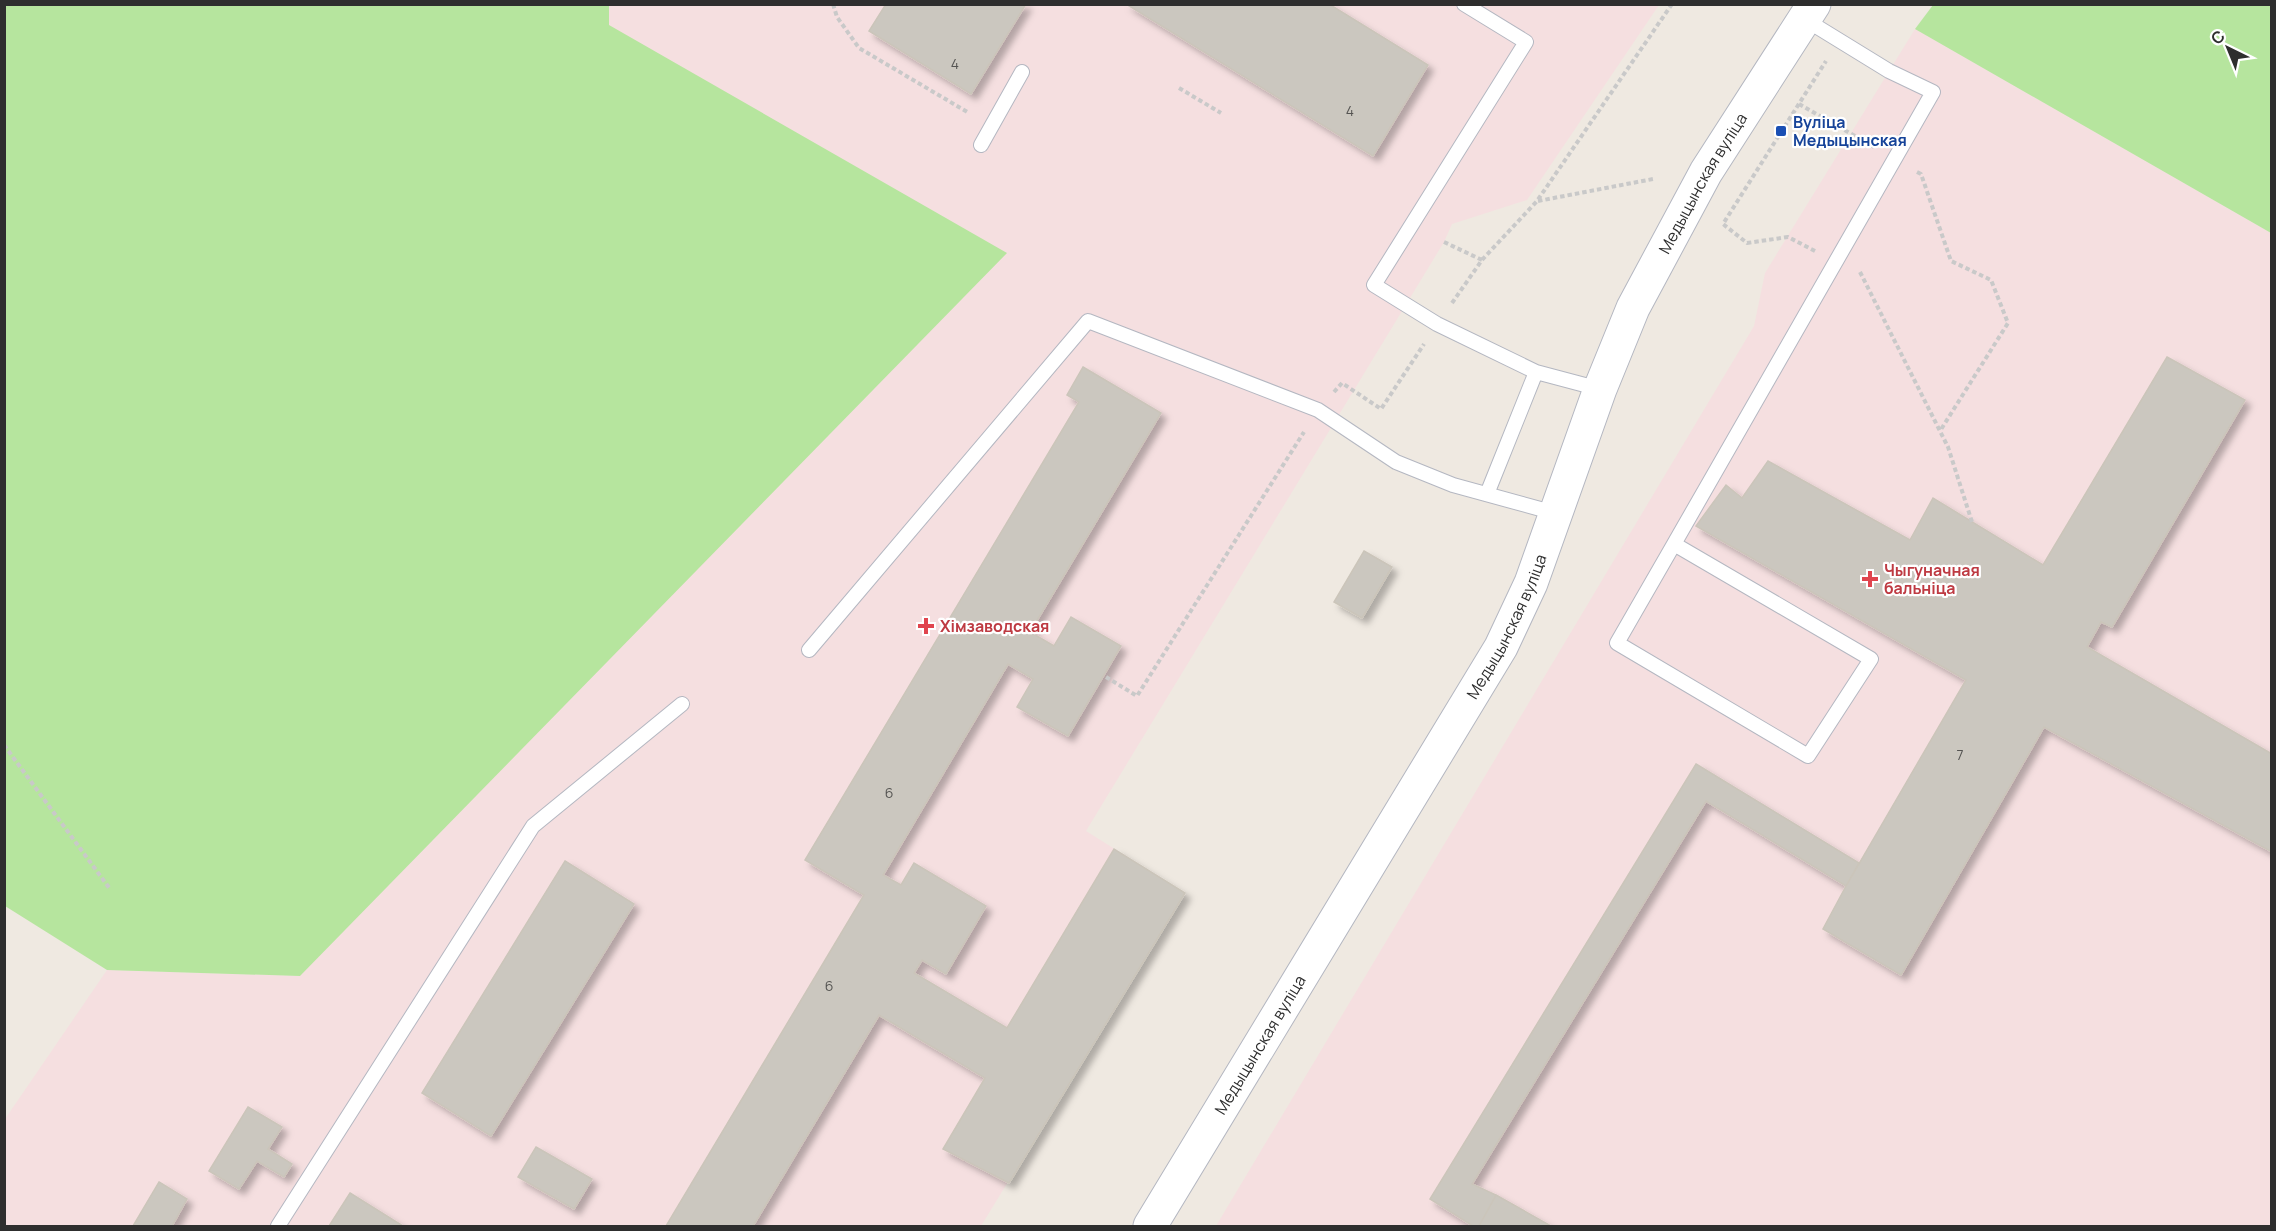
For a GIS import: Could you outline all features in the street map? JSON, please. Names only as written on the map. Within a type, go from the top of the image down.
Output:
[{"type":"street","name":"Медыцынская вуліца","points":[[1150,1227],[1501,647],[1531,583],[1600,389],[1633,308],[1706,172],[1810,12]]},
{"type":"lane","points":[[1464,4],[1526,42],[1374,285],[1437,324],[1536,372],[1600,389]]},
{"type":"lane","points":[[1674,544],[1871,659],[1809,756],[1617,643],[1933,92],[1889,71],[1839,40],[1810,12]]},
{"type":"lane","points":[[981,145],[1022,72]]},
{"type":"lane","points":[[809,650],[1088,321],[1318,410],[1396,462],[1453,485],[1555,513]]},
{"type":"lane","points":[[1487,494],[1536,372]]},
{"type":"lane","points":[[278,1227],[533,826],[682,704]]},
{"type":"path","points":[[833,4],[837,17],[859,48],[975,117],[995,120]]},
{"type":"path","points":[[1106,677],[1137,696],[1318,410],[1342,383],[1381,409],[1482,260],[1537,201],[1672,4]]},
{"type":"path","points":[[1839,40],[1723,224],[1747,243],[1788,237],[1861,273],[1948,447],[1972,522]]},
{"type":"path","points":[[1179,88],[1221,113]]},
{"type":"path","points":[[1799,104],[1921,174],[1951,261],[1991,280],[2008,323],[1940,431]]},
{"type":"path","points":[[1537,201],[1653,179]]},
{"type":"path","points":[[1444,242],[1482,260]]},
{"type":"path","points":[[4,746],[110,889]]},
{"type":"shaded area","name":"Хімзаводская","points":[[609,5],[1659,5],[1527,200],[1452,224],[1444,242],[1086,831],[1185,893],[981,1226],[5,1226],[5,1119],[107,970],[300,976],[609,25]]},
{"type":"shaded area","points":[[1915,29],[2271,233],[2271,1226],[1216,1226],[1754,326],[1765,273]]},
{"type":"green space","points":[[4,5],[609,5],[609,25],[1007,253],[300,976],[107,970],[5,906]]},
{"type":"green space","points":[[1933,5],[2271,5],[2271,233],[1915,29]]},
{"type":"building","points":[[886,4],[1026,4],[971,94],[869,31]]},
{"type":"building","points":[[1126,4],[1329,4],[1428,65],[1373,156]]},
{"type":"building","points":[[2167,357],[2245,400],[2112,627],[2101,622],[2087,647],[2272,754],[2272,852],[2044,727],[1901,975],[1823,929],[1966,680],[1696,526],[1726,485],[1742,498],[1768,461],[1910,540],[1933,498],[2043,565]]},
{"type":"building","points":[[1083,367],[1161,413],[1030,632],[1054,646],[1071,617],[1121,646],[1068,736],[1017,707],[1033,679],[1008,664],[883,875],[901,885],[914,863],[986,906],[946,974],[922,960],[914,973],[1007,1028],[1114,849],[1185,893],[1009,1183],[943,1149],[985,1078],[879,1015],[753,1226],[666,1226],[864,895],[805,860],[1079,402],[1067,395]]},
{"type":"building","points":[[1364,551],[1392,567],[1362,618],[1334,602]]},
{"type":"building","points":[[1696,764],[1859,863],[1846,886],[1706,801],[1472,1184],[1496,1195],[1479,1226],[1473,1226],[1430,1199]]},
{"type":"building","points":[[565,861],[634,904],[491,1136],[422,1093]]},
{"type":"building","points":[[248,1107],[282,1127],[268,1149],[292,1164],[284,1177],[257,1161],[239,1189],[209,1171]]},
{"type":"building","points":[[536,1147],[592,1179],[574,1209],[518,1177]]},
{"type":"building","points":[[159,1182],[187,1199],[172,1226],[133,1226]]},
{"type":"building","points":[[350,1193],[403,1226],[329,1226]]},
{"type":"building","points":[[1496,1195],[1551,1226],[1479,1226]]},
{"type":"place","name":"Вуліца Медыцынская","points":[[1781,131]]},
{"type":"place","name":"Чыгуначная бальніца","points":[[1870,579]]},
{"type":"place","name":"Хімзаводская","points":[[926,626]]}]
